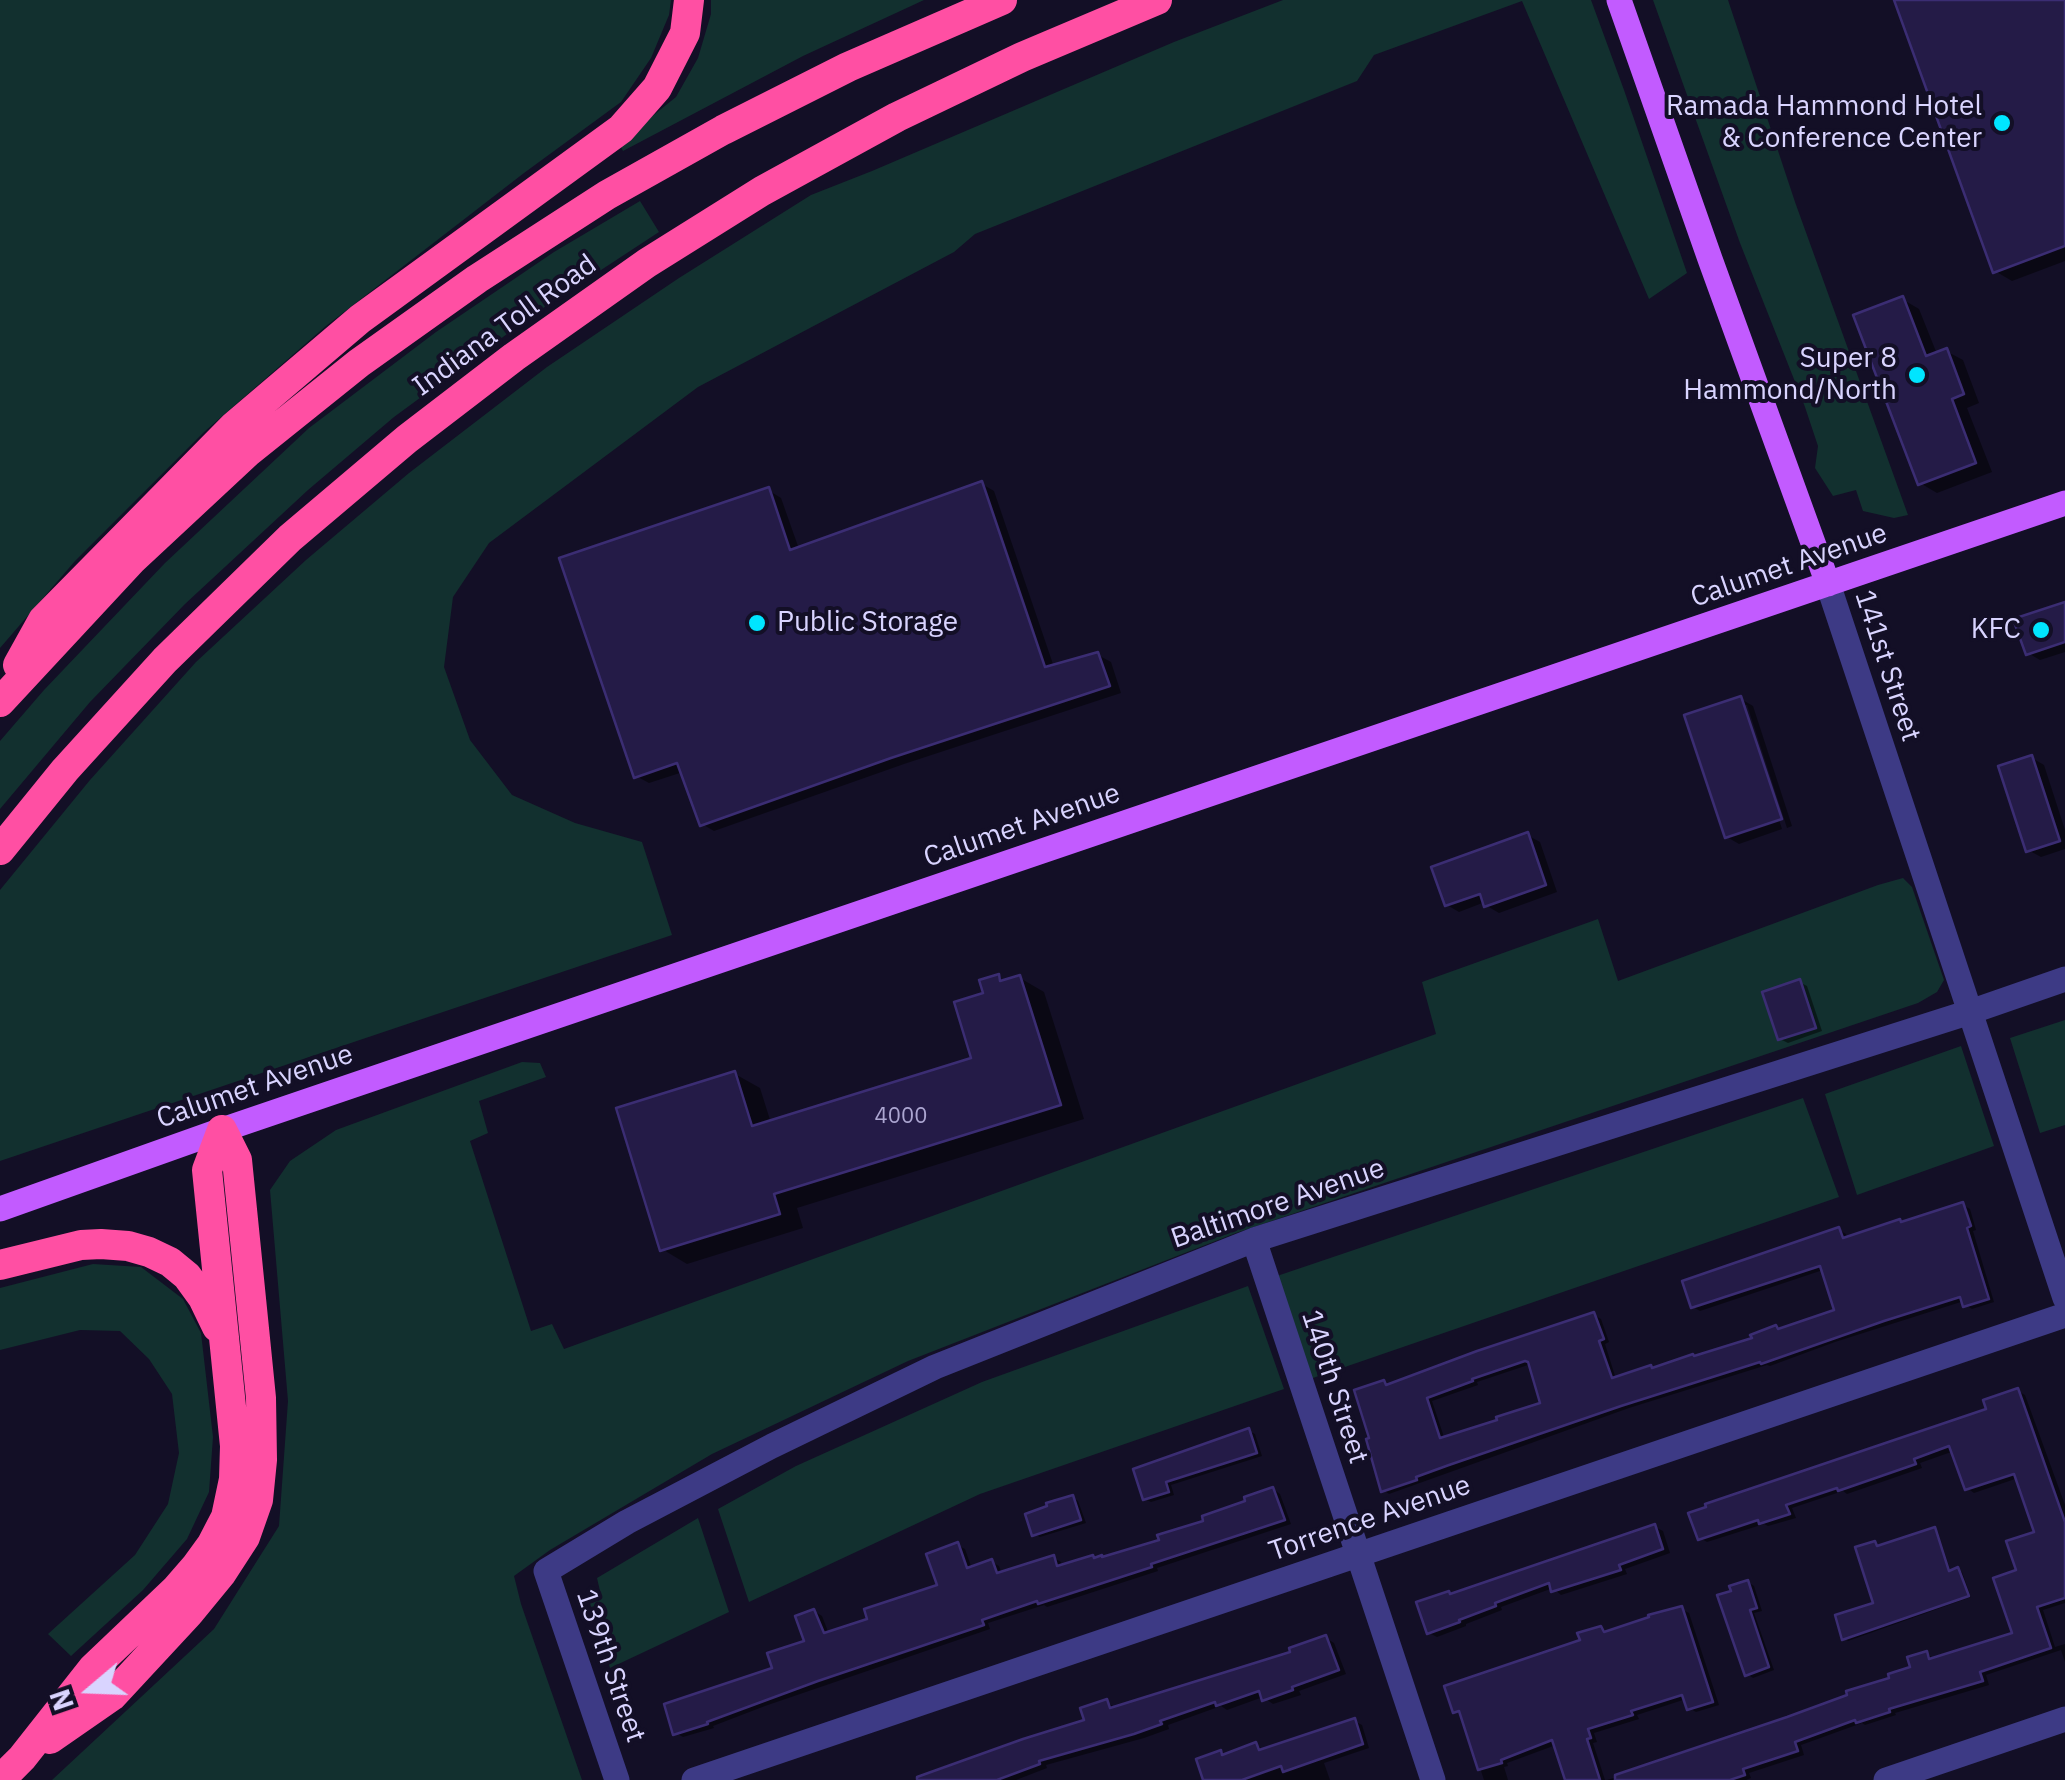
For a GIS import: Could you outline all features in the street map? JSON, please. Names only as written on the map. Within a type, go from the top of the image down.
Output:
[{"type":"highway","points":[[0,699],[43,620],[233,427],[360,318],[621,128],[658,88],[685,33],[690,0]]},
{"type":"highway","name":"Indiana Toll Road","points":[[0,699],[132,560],[248,452],[359,362],[477,279],[608,195],[722,130],[848,66],[1002,0]]},
{"type":"highway","name":"Indiana Toll Road","points":[[0,850],[65,770],[165,660],[290,538],[407,439],[514,357],[647,263],[762,191],[897,117],[1022,57],[1157,0]]},
{"type":"highway","points":[[0,1780],[93,1668],[176,1590],[212,1544],[226,1517],[234,1479],[235,1446],[207,1170],[222,1130]]},
{"type":"highway","points":[[22,1758],[112,1696],[189,1612],[246,1537],[258,1500],[262,1460],[259,1380],[237,1160],[222,1130]]},
{"type":"highway","points":[[0,1266],[81,1245],[128,1246],[149,1252],[187,1276],[215,1320],[226,1353]]},
{"type":"main road","name":"141st Street","points":[[1619,0],[1828,584]]},
{"type":"main road","name":"Calumet Avenue","points":[[0,1209],[2065,503]]},
{"type":"street","name":"141st Street","points":[[1828,584],[2065,1298]]},
{"type":"street","name":"Baltimore Avenue","points":[[546,1572],[643,1513],[936,1367],[1254,1240],[2065,979]]},
{"type":"street","name":"140th Street","points":[[1254,1240],[1433,1780]]},
{"type":"street","name":"Torrence Avenue","points":[[694,1780],[2065,1315]]},
{"type":"street","name":"139th Street","points":[[546,1572],[618,1780]]},
{"type":"street","points":[[1886,1780],[2065,1719]]},
{"type":"green space","points":[[0,0],[671,0],[651,58],[621,102],[326,326],[204,432],[75,561],[0,648]]},
{"type":"green space","points":[[711,0],[924,0],[803,56],[623,151],[619,143],[676,97],[698,58],[711,14]]},
{"type":"green space","points":[[1283,0],[1591,0],[1687,273],[1649,299],[1522,1],[1374,55],[1357,81],[975,234],[954,252],[698,387],[489,543],[453,597],[444,667],[470,740],[512,795],[575,823],[642,842],[672,935],[0,1161],[0,890],[90,780],[196,662],[306,560],[409,473],[547,367],[811,195]]},
{"type":"green space","points":[[1653,0],[1728,0],[1795,202],[1908,515],[1894,518],[1863,511],[1856,490],[1833,496],[1815,468],[1818,446],[1805,407],[1740,243]]},
{"type":"green space","points":[[640,201],[659,232],[537,312],[394,417],[308,490],[185,604],[90,702],[0,809],[0,741],[165,563],[309,428],[436,332],[554,252]]},
{"type":"green space","points":[[1903,878],[1912,887],[1944,980],[1937,992],[1918,1003],[1236,1233],[908,1361],[712,1454],[550,1550],[514,1576],[582,1780],[52,1780],[214,1629],[279,1526],[288,1401],[270,1190],[290,1161],[336,1130],[522,1062],[540,1063],[546,1077],[479,1101],[488,1133],[470,1141],[531,1331],[552,1324],[564,1349],[1436,1034],[1422,982],[1598,919],[1618,981]]},
{"type":"green space","points":[[2065,1020],[2065,1125],[2040,1133],[2010,1038]]},
{"type":"green space","points":[[1961,1046],[1994,1146],[1857,1195],[1825,1094]]},
{"type":"green space","points":[[1803,1098],[1839,1197],[1310,1379],[1277,1276]]},
{"type":"green space","points":[[93,1264],[141,1267],[183,1299],[201,1333],[213,1437],[209,1492],[187,1539],[143,1590],[71,1656],[48,1634],[135,1555],[168,1504],[179,1453],[172,1394],[149,1359],[120,1331],[80,1330],[0,1350],[0,1288]]},
{"type":"green space","points":[[1248,1286],[1284,1389],[980,1494],[749,1602],[718,1509],[796,1466],[982,1382]]},
{"type":"green space","points":[[698,1518],[729,1612],[610,1668],[588,1597],[600,1591],[597,1578]]},
{"type":"building","name":"Ramada Hammond Hotel & Conference Center","points":[[1894,0],[2065,0],[2065,246],[1993,273]]},
{"type":"building","name":"Super 8 Hammond/North","points":[[1903,296],[1926,356],[1947,348],[1964,394],[1952,399],[1976,463],[1918,485],[1853,315]]},
{"type":"building","points":[[982,481],[1045,667],[1098,652],[1110,686],[700,826],[677,763],[634,778],[559,558],[769,487],[790,550]]},
{"type":"building","name":"KFC","points":[[2065,602],[2065,642],[2026,655],[2013,619]]},
{"type":"building","points":[[1741,696],[1782,819],[1725,838],[1684,715]]},
{"type":"building","points":[[2032,755],[2060,841],[2026,852],[1998,766]]},
{"type":"building","points":[[1528,832],[1546,885],[1484,907],[1480,894],[1445,906],[1431,867]]},
{"type":"building","points":[[999,974],[1000,981],[1020,975],[1061,1105],[774,1194],[780,1214],[660,1251],[616,1108],[735,1071],[752,1126],[971,1058],[954,1002],[983,993],[979,980]]},
{"type":"building","points":[[1800,979],[1816,1028],[1778,1040],[1762,992]]},
{"type":"building","points":[[1963,1202],[1989,1299],[1963,1307],[1960,1297],[1884,1321],[1761,1364],[1621,1406],[1381,1492],[1354,1390],[1384,1380],[1386,1385],[1594,1312],[1612,1378],[1694,1356],[1752,1338],[1750,1335],[1776,1325],[1778,1329],[1834,1310],[1820,1266],[1691,1308],[1682,1281],[1839,1227],[1843,1238],[1900,1219],[1901,1222]],"holes":[[[1528,1362],[1540,1403],[1440,1438],[1427,1398]]]},
{"type":"building","points":[[2018,1388],[2065,1522],[2065,1598],[2037,1607],[2051,1648],[1980,1672],[1983,1681],[1795,1742],[1798,1751],[1743,1769],[1745,1775],[1730,1780],[1615,1780],[1615,1775],[1889,1678],[1888,1674],[1910,1667],[1907,1657],[1927,1651],[1929,1659],[2012,1633],[1993,1578],[2016,1570],[2006,1541],[2034,1532],[2014,1474],[1965,1490],[1949,1446],[1914,1459],[1916,1464],[1786,1505],[1790,1514],[1698,1540],[1688,1513],[1986,1409],[1983,1400]]},
{"type":"building","points":[[1249,1428],[1257,1453],[1166,1482],[1169,1492],[1143,1500],[1133,1469]]},
{"type":"building","points":[[1273,1487],[1285,1520],[982,1620],[984,1625],[673,1735],[664,1704],[772,1668],[767,1653],[804,1641],[795,1616],[814,1609],[824,1633],[867,1619],[864,1609],[937,1585],[926,1554],[958,1542],[967,1568],[992,1559],[997,1573],[1054,1555],[1057,1566],[1159,1540],[1157,1535],[1203,1521],[1202,1516]]},
{"type":"building","points":[[1073,1495],[1081,1520],[1032,1536],[1025,1514]]},
{"type":"building","points":[[1655,1524],[1663,1549],[1619,1565],[1621,1570],[1551,1592],[1549,1583],[1427,1634],[1416,1602]]},
{"type":"building","points":[[1935,1527],[1949,1571],[1958,1567],[1969,1596],[1842,1640],[1835,1615],[1873,1603],[1855,1547],[1875,1541],[1877,1546]]},
{"type":"building","points":[[1748,1580],[1757,1608],[1750,1610],[1769,1667],[1745,1676],[1717,1595]]},
{"type":"building","points":[[1682,1606],[1713,1702],[1687,1710],[1682,1695],[1588,1729],[1591,1738],[1587,1739],[1600,1780],[1565,1780],[1552,1740],[1478,1770],[1459,1711],[1453,1713],[1444,1686],[1580,1640],[1577,1633],[1601,1626],[1604,1632]]},
{"type":"building","points":[[1326,1635],[1339,1670],[1262,1701],[1259,1691],[1216,1706],[1215,1702],[1134,1734],[1039,1761],[1040,1764],[997,1780],[917,1780],[1084,1720],[1080,1708],[1107,1699],[1110,1708],[1290,1652],[1289,1648]]},
{"type":"building","points":[[1355,1718],[1363,1744],[1283,1772],[1281,1766],[1242,1780],[1203,1780],[1196,1759],[1221,1750],[1222,1755],[1256,1742],[1259,1750]]},
{"type":"place","name":"Ramada Hammond Hotel & Conference Center","points":[[2002,123]]},
{"type":"place","name":"Super 8 Hammond/North","points":[[1917,375]]},
{"type":"place","name":"Public Storage","points":[[757,623]]},
{"type":"place","name":"KFC","points":[[2041,630]]}]
